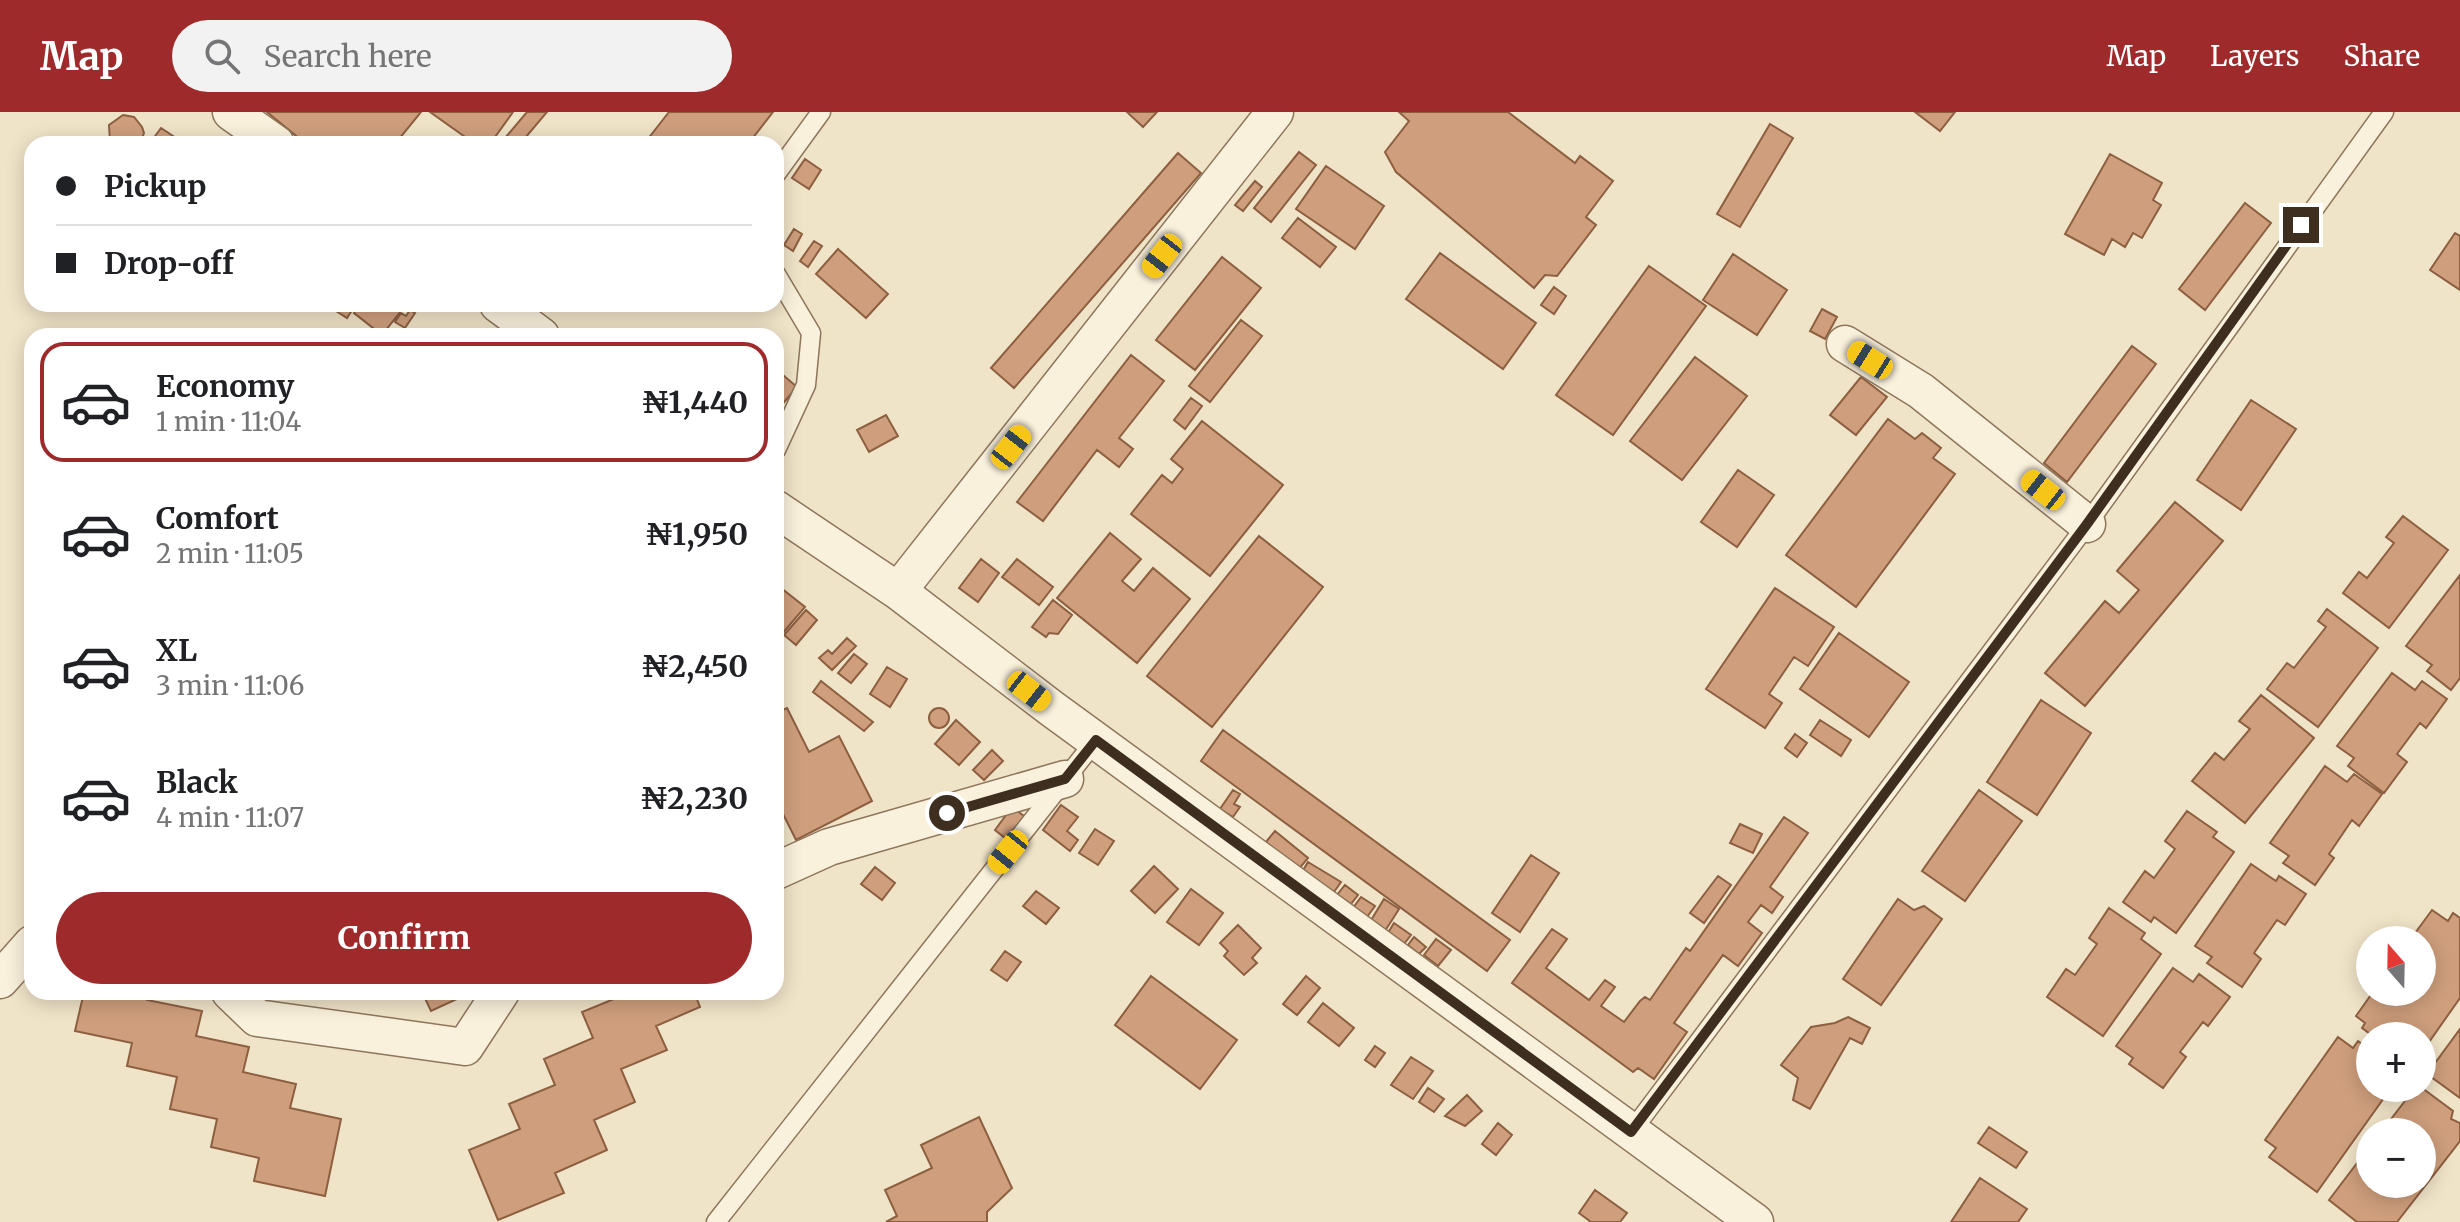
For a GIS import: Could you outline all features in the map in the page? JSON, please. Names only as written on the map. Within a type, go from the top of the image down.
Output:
[{"type":"street","points":[[231,112],[265,136]]},
{"type":"street","points":[[898,591],[1275,112]]},
{"type":"street","points":[[509,312],[530,328]]},
{"type":"street","points":[[1845,344],[1921,391],[2087,524]]},
{"type":"street","points":[[784,514],[898,591],[1096,740],[1755,1222]]},
{"type":"street","points":[[784,867],[829,847],[1065,779]]},
{"type":"street","points":[[0,980],[24,953]]},
{"type":"street","points":[[238,1000],[257,1018],[465,1047],[496,1000]]},
{"type":"lane","points":[[784,163],[821,112]]},
{"type":"lane","points":[[1631,1132],[2087,524],[2384,112]]},
{"type":"lane","points":[[784,287],[811,333],[806,385],[784,433]]},
{"type":"lane","points":[[716,1222],[1096,740]]},
{"type":"building","points":[[267,112],[421,112],[402,136],[296,136]]},
{"type":"building","points":[[430,112],[513,112],[496,136],[464,136]]},
{"type":"building","points":[[527,112],[547,112],[527,136],[507,136]]},
{"type":"building","points":[[669,112],[773,112],[754,136],[650,136]]},
{"type":"building","points":[[1127,112],[1157,112],[1143,127]]},
{"type":"building","points":[[1399,112],[1508,112],[1575,163],[1580,156],[1613,181],[1586,217],[1596,225],[1557,276],[1545,275],[1534,288],[1396,172],[1385,152],[1409,121]]},
{"type":"building","points":[[1915,112],[1955,112],[1940,131]]},
{"type":"building","points":[[123,115],[134,117],[144,133],[143,136],[110,136],[109,125]]},
{"type":"building","points":[[1770,124],[1793,138],[1740,227],[1717,214]]},
{"type":"building","points":[[161,128],[173,136],[155,136]]},
{"type":"building","points":[[1299,152],[1316,165],[1271,222],[1254,208]]},
{"type":"building","points":[[1178,153],[1201,173],[1014,388],[991,368]]},
{"type":"building","points":[[2110,154],[2162,183],[2153,200],[2161,205],[2142,238],[2133,233],[2125,247],[2112,239],[2104,255],[2065,234]]},
{"type":"building","points":[[805,159],[821,170],[809,189],[792,178]]},
{"type":"building","points":[[1326,166],[1384,206],[1355,249],[1296,209]]},
{"type":"building","points":[[1255,181],[1262,187],[1243,211],[1235,205]]},
{"type":"building","points":[[2245,203],[2271,223],[2205,310],[2179,289]]},
{"type":"building","points":[[1298,218],[1336,247],[1320,267],[1282,238]]},
{"type":"building","points":[[794,229],[802,234],[793,251],[784,245]]},
{"type":"building","points":[[2455,233],[2460,236],[2460,290],[2430,270]]},
{"type":"building","points":[[814,241],[822,246],[808,267],[800,261]]},
{"type":"building","points":[[838,249],[888,294],[866,318],[816,274]]},
{"type":"building","points":[[1440,253],[1536,323],[1503,369],[1406,299]]},
{"type":"building","points":[[1733,254],[1787,290],[1757,335],[1703,300]]},
{"type":"building","points":[[1222,257],[1261,288],[1195,370],[1156,340]]},
{"type":"building","points":[[1649,266],[1706,306],[1613,435],[1556,395]]},
{"type":"building","points":[[1554,287],[1566,296],[1554,314],[1541,305]]},
{"type":"building","points":[[1822,309],[1837,317],[1825,339],[1810,331]]},
{"type":"building","points":[[400,312],[388,328],[373,328],[354,313]]},
{"type":"building","points":[[409,312],[415,313],[405,328],[395,322],[401,313],[406,316]]},
{"type":"building","points":[[1241,320],[1262,336],[1210,402],[1189,386]]},
{"type":"building","points":[[2132,346],[2156,364],[2067,482],[2044,463]]},
{"type":"building","points":[[1131,355],[1164,381],[1119,438],[1133,449],[1119,467],[1097,450],[1043,521],[1017,502]]},
{"type":"building","points":[[1695,357],[1747,396],[1682,480],[1630,441]]},
{"type":"building","points":[[784,376],[797,387],[784,402]]},
{"type":"building","points":[[1861,377],[1887,397],[1856,435],[1830,415]]},
{"type":"building","points":[[1191,398],[1202,406],[1185,429],[1174,420]]},
{"type":"building","points":[[2251,400],[2296,429],[2241,510],[2197,480]]},
{"type":"building","points":[[886,415],[898,436],[869,452],[857,430]]},
{"type":"building","points":[[1888,419],[1915,439],[1922,433],[1941,448],[1933,458],[1955,474],[1856,607],[1786,555]]},
{"type":"building","points":[[1202,421],[1283,485],[1210,576],[1131,514],[1162,475],[1172,483],[1183,469],[1171,459]]},
{"type":"building","points":[[1738,470],[1774,495],[1737,547],[1701,522]]},
{"type":"building","points":[[2175,502],[2223,541],[2085,706],[2045,673],[2105,601],[2119,613],[2139,590],[2117,571]]},
{"type":"building","points":[[2403,516],[2448,550],[2389,628],[2343,593],[2359,572],[2367,578],[2394,543],[2386,537]]},
{"type":"building","points":[[1110,533],[1141,559],[1122,581],[1134,591],[1153,568],[1190,599],[1137,663],[1057,598]]},
{"type":"building","points":[[1259,536],[1323,587],[1212,727],[1147,676]]},
{"type":"building","points":[[981,559],[999,573],[978,602],[959,588]]},
{"type":"building","points":[[1017,559],[1053,587],[1039,605],[1002,577]]},
{"type":"building","points":[[2460,575],[2460,678],[2451,690],[2427,671],[2432,665],[2406,646]]},
{"type":"building","points":[[1775,588],[1834,627],[1808,666],[1794,657],[1769,694],[1782,703],[1765,728],[1706,689]]},
{"type":"building","points":[[784,590],[805,607],[784,632]]},
{"type":"building","points":[[1053,600],[1072,615],[1058,634],[1049,633],[1046,637],[1032,627]]},
{"type":"building","points":[[2327,609],[2378,648],[2318,727],[2267,689],[2287,663],[2294,668],[2326,627],[2318,621]]},
{"type":"building","points":[[806,610],[817,620],[796,645],[784,635]]},
{"type":"building","points":[[1839,633],[1909,682],[1869,737],[1800,689]]},
{"type":"building","points":[[847,638],[856,646],[832,670],[819,658],[828,650],[832,654]]},
{"type":"building","points":[[854,654],[867,664],[851,683],[838,673]]},
{"type":"building","points":[[887,667],[907,679],[890,707],[870,694]]},
{"type":"building","points":[[2392,673],[2415,690],[2422,681],[2447,699],[2426,728],[2420,723],[2397,754],[2407,762],[2384,793],[2348,766],[2354,758],[2337,746]]},
{"type":"building","points":[[821,681],[873,722],[864,731],[813,692]]},
{"type":"building","points":[[2261,695],[2314,738],[2245,823],[2192,781],[2215,753],[2224,760],[2250,729],[2239,721]]},
{"type":"building","points":[[2041,700],[2091,733],[2037,815],[1987,782]]},
{"type":"building","points":[[787,708],[809,752],[839,736],[872,801],[796,840],[784,816],[784,709]]},
{"type":"building","points":[[935,708],[943,708],[949,718],[943,728],[935,728],[929,722],[929,714]]},
{"type":"building","points":[[956,720],[980,742],[959,765],[935,744]]},
{"type":"building","points":[[1820,720],[1851,740],[1841,756],[1810,735]]},
{"type":"building","points":[[1223,730],[1510,940],[1487,971],[1201,761]]},
{"type":"building","points":[[1795,734],[1807,743],[1797,757],[1785,748]]},
{"type":"building","points":[[992,750],[1003,761],[984,780],[973,770]]},
{"type":"building","points":[[2325,766],[2347,782],[2354,774],[2382,794],[2359,826],[2352,820],[2329,854],[2334,858],[2315,885],[2283,863],[2289,856],[2270,843]]},
{"type":"building","points":[[1233,790],[1240,794],[1234,804],[1240,807],[1233,817],[1220,809]]},
{"type":"building","points":[[1979,790],[2022,821],[1965,901],[1922,871]]},
{"type":"building","points":[[1061,805],[1078,817],[1067,831],[1078,840],[1070,851],[1043,830]]},
{"type":"building","points":[[1012,807],[1028,819],[1010,842],[995,830]]},
{"type":"building","points":[[2187,811],[2217,832],[2213,837],[2234,852],[2176,933],[2154,917],[2151,922],[2123,902],[2145,871],[2154,878],[2175,849],[2165,841]]},
{"type":"building","points":[[1784,817],[1808,833],[1770,887],[1783,897],[1772,913],[1761,905],[1748,922],[1762,933],[1738,966],[1723,955],[1674,1023],[1687,1032],[1654,1079],[1638,1068],[1633,1072],[1512,983],[1552,929],[1567,939],[1546,968],[1589,1000],[1605,980],[1615,987],[1601,1006],[1624,1022],[1640,1001],[1645,997],[1650,1000],[1686,948],[1690,951]]},
{"type":"building","points":[[1740,824],[1762,834],[1753,853],[1730,843]]},
{"type":"building","points":[[1095,829],[1114,841],[1098,865],[1079,853]]},
{"type":"building","points":[[1275,831],[1308,858],[1298,870],[1265,843]]},
{"type":"building","points":[[1531,855],[1559,873],[1520,932],[1492,913]]},
{"type":"building","points":[[1308,862],[1341,882],[1334,892],[1302,872]]},
{"type":"building","points":[[2251,864],[2276,881],[2279,876],[2306,894],[2285,925],[2277,920],[2254,953],[2261,959],[2242,987],[2207,963],[2212,957],[2195,946]]},
{"type":"building","points":[[1154,866],[1178,889],[1155,913],[1131,891]]},
{"type":"building","points":[[875,867],[895,883],[882,900],[861,884]]},
{"type":"building","points":[[1718,876],[1731,885],[1704,923],[1690,913]]},
{"type":"building","points":[[1345,885],[1358,895],[1351,904],[1337,895]]},
{"type":"building","points":[[1191,889],[1223,913],[1199,945],[1167,922]]},
{"type":"building","points":[[1036,891],[1059,908],[1046,924],[1023,906]]},
{"type":"building","points":[[1361,897],[1375,906],[1367,917],[1353,908]]},
{"type":"building","points":[[1384,899],[1399,909],[1385,931],[1370,922]]},
{"type":"building","points":[[1898,899],[1914,910],[1924,906],[1942,919],[1881,1005],[1843,979]]},
{"type":"building","points":[[2109,908],[2145,933],[2141,939],[2161,954],[2103,1036],[2047,997],[2066,969],[2075,975],[2097,944],[2089,938]]},
{"type":"building","points":[[2432,910],[2448,921],[2453,913],[2460,918],[2460,998],[2436,1032],[2436,1022],[2364,1022],[2356,1016],[2363,1006],[2436,1006],[2436,926],[2420,926]]},
{"type":"building","points":[[1394,923],[1411,935],[1404,944],[1388,933]]},
{"type":"building","points":[[1238,925],[1261,948],[1252,958],[1257,963],[1244,975],[1224,956],[1228,951],[1220,943]]},
{"type":"building","points":[[1414,937],[1426,947],[1419,954],[1408,945]]},
{"type":"building","points":[[1436,939],[1451,950],[1438,966],[1424,955]]},
{"type":"building","points":[[1005,951],[1021,962],[1007,981],[991,970]]},
{"type":"building","points":[[2173,968],[2193,982],[2199,974],[2230,997],[2208,1026],[2203,1022],[2180,1052],[2186,1057],[2163,1088],[2129,1064],[2133,1058],[2116,1046]]},
{"type":"building","points":[[1151,976],[1237,1040],[1200,1089],[1115,1025]]},
{"type":"building","points":[[1306,976],[1320,988],[1297,1015],[1283,1004]]},
{"type":"building","points":[[82,1000],[147,1000],[202,1011],[196,1036],[249,1047],[243,1072],[296,1084],[290,1108],[341,1119],[325,1196],[254,1181],[259,1158],[211,1147],[217,1119],[170,1109],[177,1077],[127,1066],[132,1043],[75,1031]]},
{"type":"building","points":[[426,1000],[455,1000],[431,1011]]},
{"type":"building","points":[[611,1000],[697,1000],[700,1007],[656,1026],[667,1050],[621,1069],[635,1102],[594,1120],[607,1150],[555,1173],[564,1193],[498,1220],[469,1150],[520,1129],[509,1104],[555,1085],[544,1059],[593,1038],[582,1012]]},
{"type":"building","points":[[1323,1003],[1354,1028],[1339,1046],[1308,1022]]},
{"type":"building","points":[[1848,1017],[1870,1028],[1862,1044],[1850,1038],[1810,1109],[1793,1100],[1798,1078],[1781,1065],[1811,1027],[1835,1023]]},
{"type":"building","points":[[2460,1029],[2460,1098],[2436,1081],[2436,1062]]},
{"type":"building","points":[[2338,1037],[2353,1048],[2356,1044],[2356,1102],[2381,1102],[2370,1118],[2356,1118],[2356,1137],[2317,1192],[2269,1157],[2276,1148],[2265,1140]]},
{"type":"building","points":[[1375,1046],[1385,1053],[1375,1067],[1365,1060]]},
{"type":"building","points":[[1411,1057],[1433,1071],[1413,1099],[1391,1085]]},
{"type":"building","points":[[1428,1088],[1444,1099],[1434,1112],[1419,1102]]},
{"type":"building","points":[[1467,1095],[1482,1111],[1465,1126],[1445,1116]]},
{"type":"building","points":[[2436,1098],[2453,1111],[2451,1119],[2460,1123],[2460,1141],[2436,1172],[2436,1118],[2392,1118],[2404,1102],[2436,1102]]},
{"type":"building","points":[[979,1117],[1012,1188],[987,1212],[987,1222],[886,1222],[897,1216],[885,1190],[932,1168],[921,1145]]},
{"type":"building","points":[[1498,1123],[1512,1135],[1496,1155],[1482,1144]]},
{"type":"building","points":[[1989,1127],[2027,1152],[2016,1168],[1978,1143]]},
{"type":"building","points":[[2356,1164],[2356,1198],[2416,1198],[2397,1222],[2357,1222],[2329,1200]]},
{"type":"building","points":[[1980,1178],[2027,1209],[2018,1222],[1951,1222]]},
{"type":"building","points":[[1595,1190],[1627,1213],[1620,1222],[1591,1222],[1579,1213]]},
{"type":"route","points":[[947,813],[1065,779],[1096,740],[1631,1132],[2087,524],[2301,225]]}]
